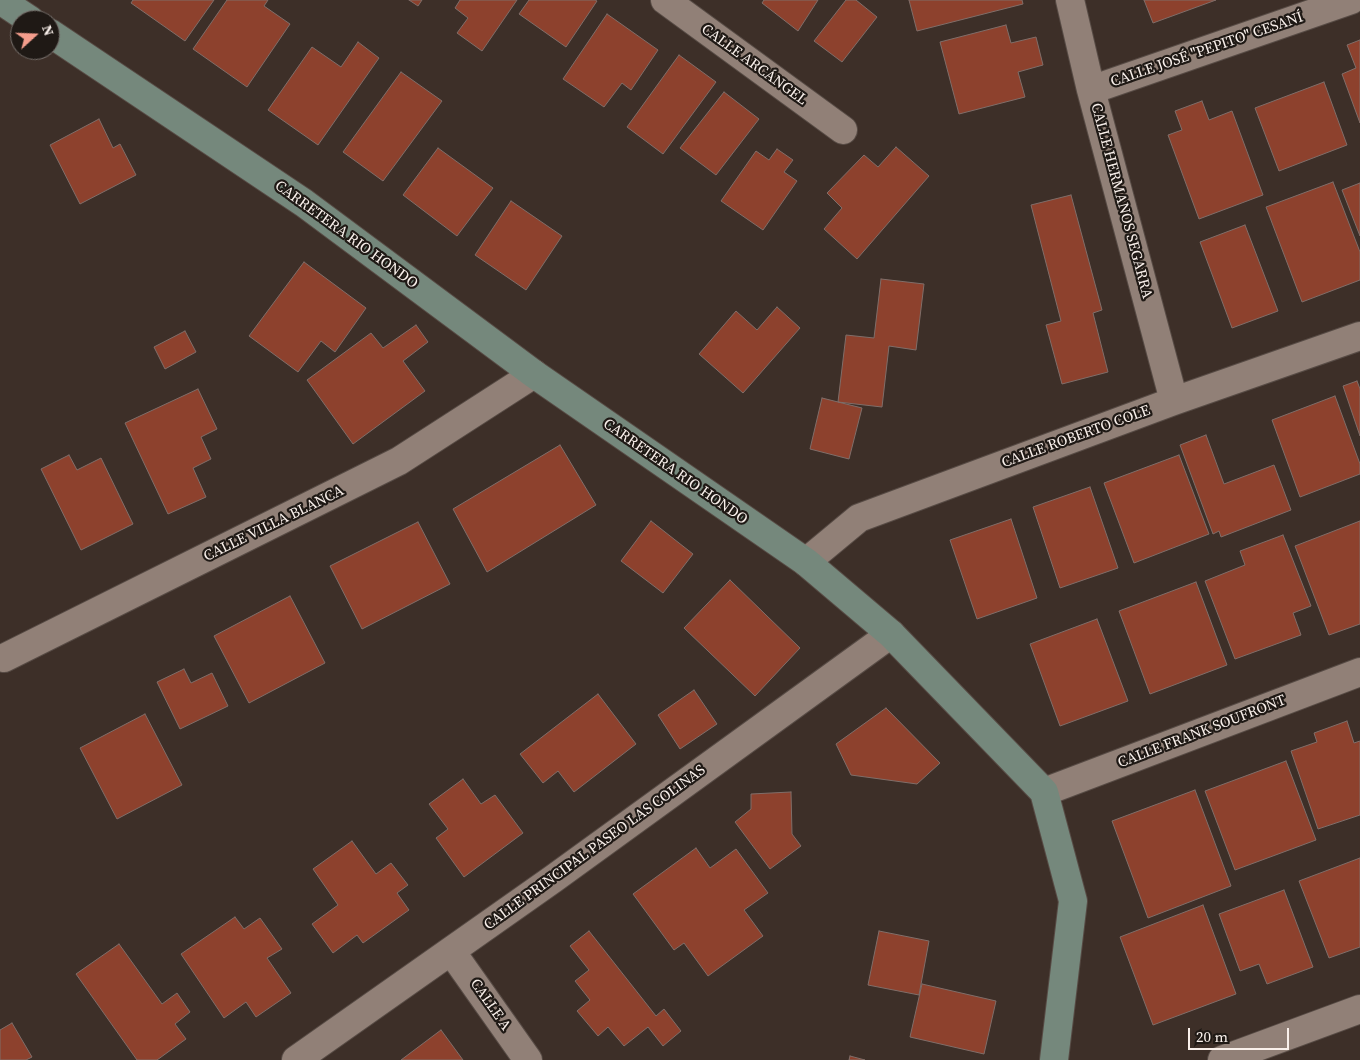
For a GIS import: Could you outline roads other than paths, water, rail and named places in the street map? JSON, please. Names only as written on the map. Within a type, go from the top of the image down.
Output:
[{"type":"street","points":[[0,0],[15,10]]},
{"type":"street","name":"CALLE ARCÁNGEL","points":[[665,0],[842,130]]},
{"type":"street","name":"CALLE HERMANOS SEGARRA","points":[[1070,0],[1091,90],[1174,401]]},
{"type":"street","name":"CALLE JOSÉ \"PEPITO\" CESANÍ","points":[[1091,90],[1351,0]]},
{"type":"street","name":"CARRETERA RIO HONDO","points":[[60,40],[304,203],[534,374],[806,562],[891,634],[1044,792],[1073,901],[1054,1060]]},
{"type":"street","name":"CALLE ROBERTO COLE","points":[[806,562],[859,518],[1174,401],[1360,336]]},
{"type":"street","name":"CALLE VILLA BLANCA","points":[[4,658],[400,461],[534,374]]},
{"type":"street","name":"CALLE PRINCIPAL PASEO LAS COLINAS","points":[[296,1060],[553,879],[891,634]]},
{"type":"street","name":"CALLE FRANK SOUFRONT","points":[[1044,792],[1360,672]]},
{"type":"street","name":"CALLE A","points":[[451,951],[528,1060]]},
{"type":"street","points":[[1222,1060],[1360,1009]]}]
